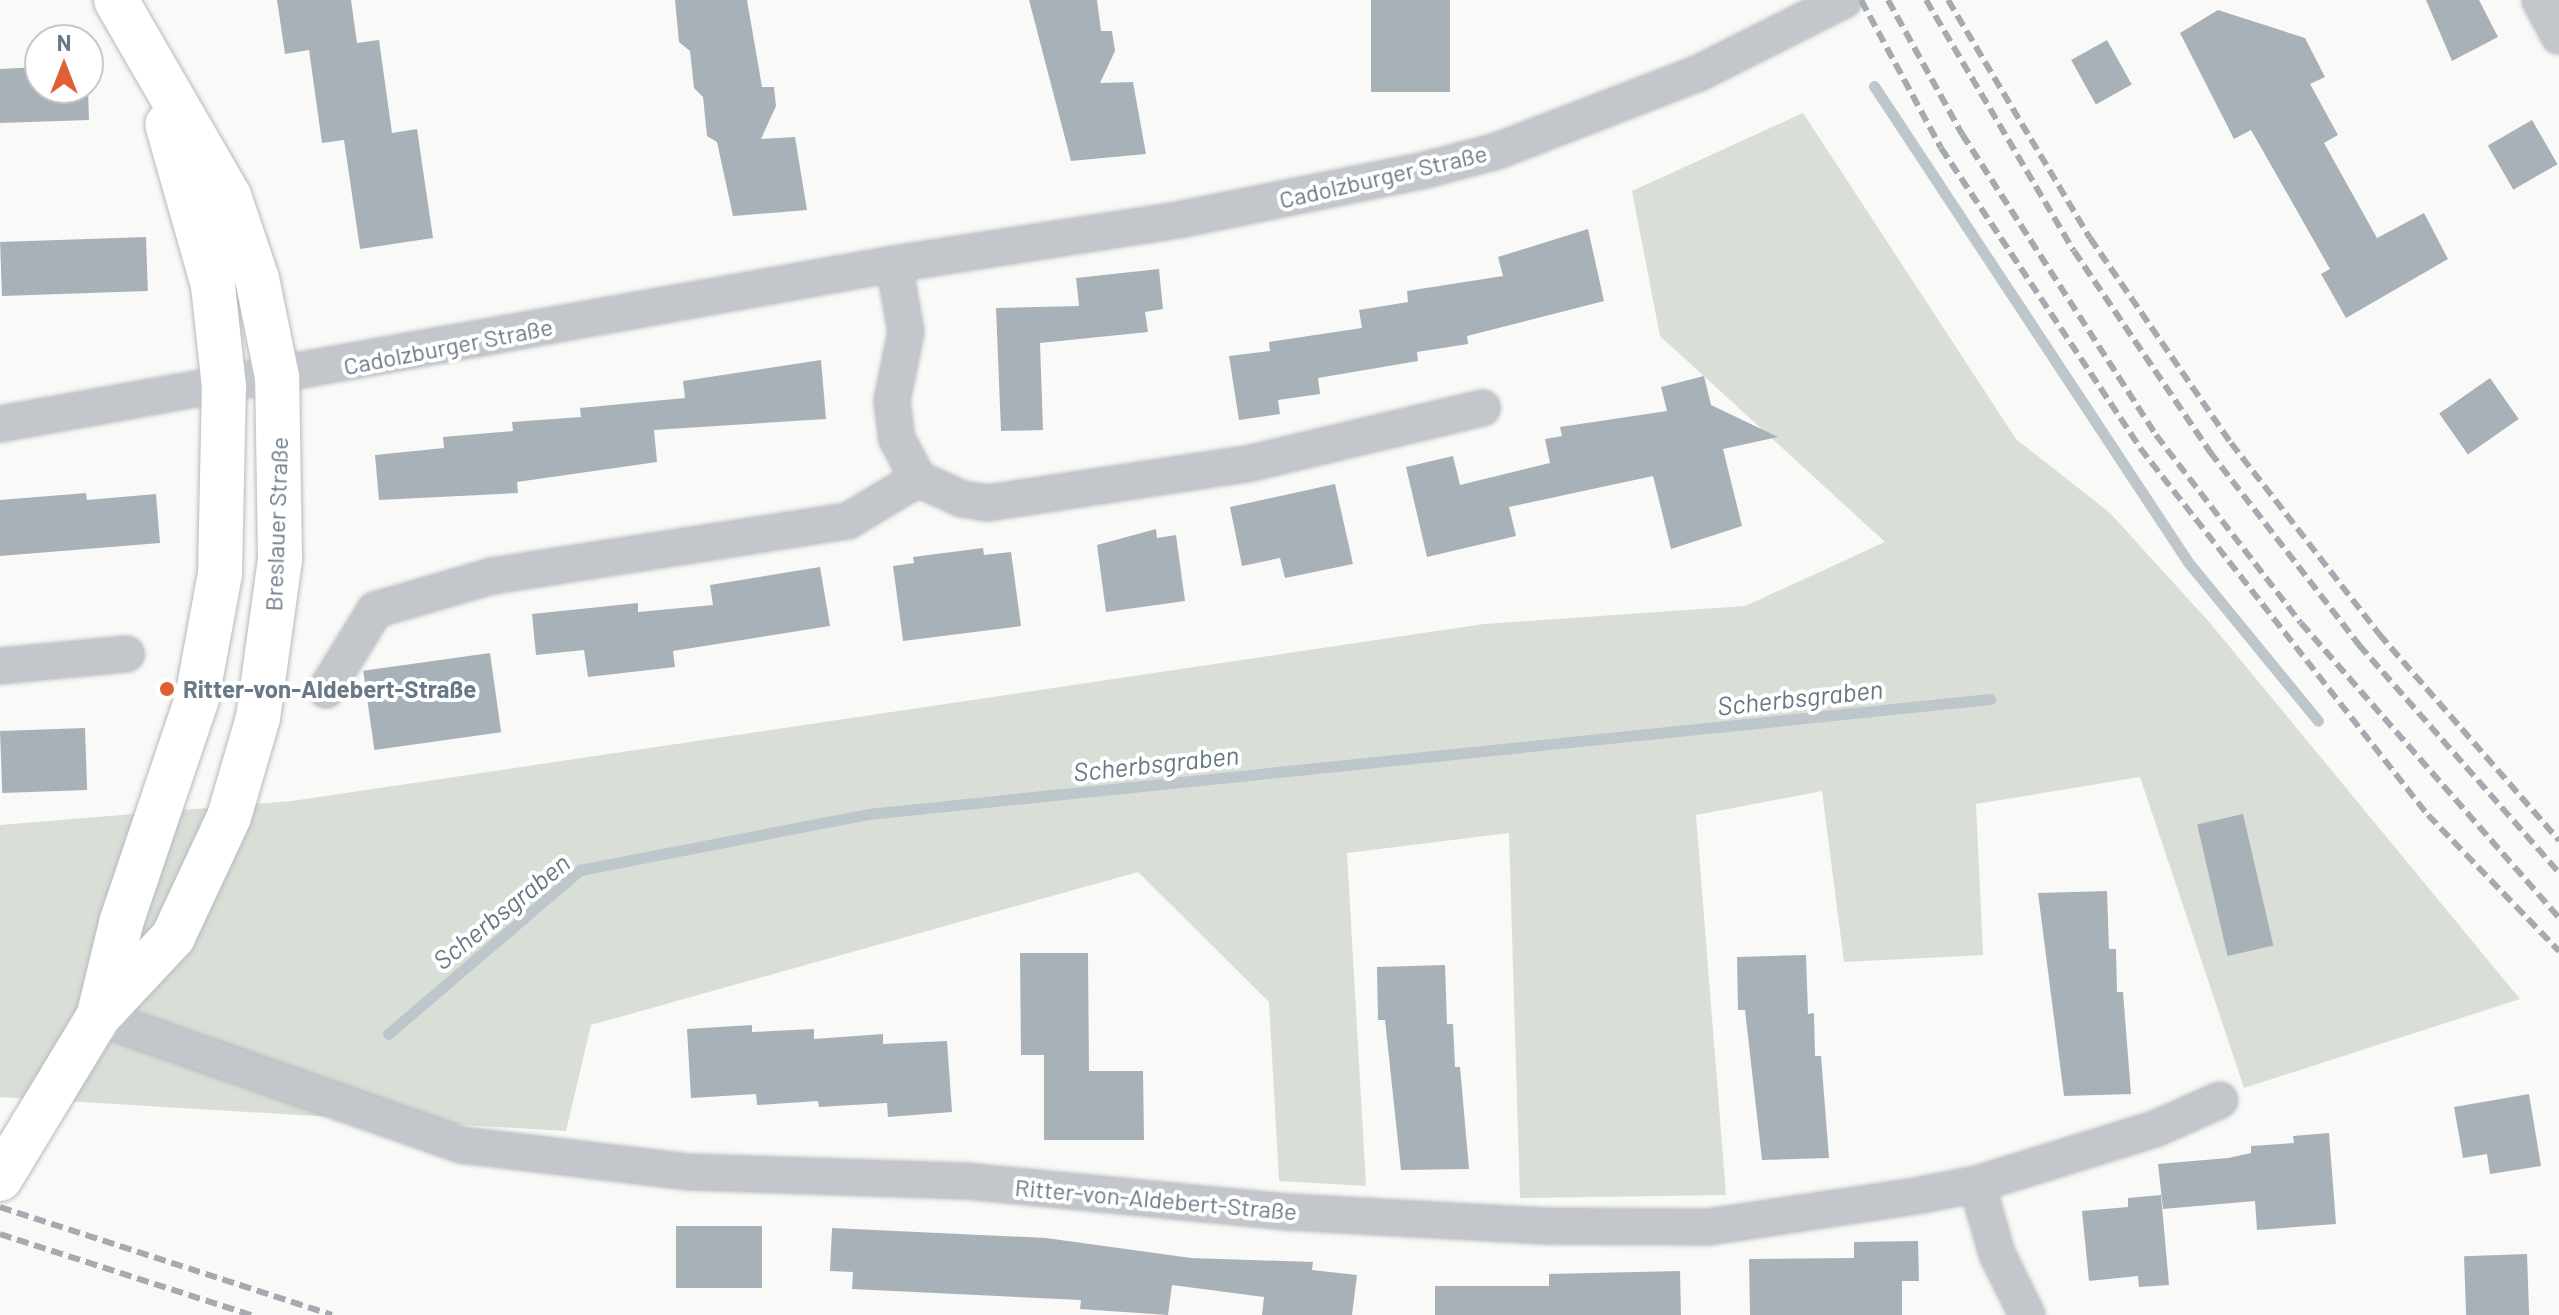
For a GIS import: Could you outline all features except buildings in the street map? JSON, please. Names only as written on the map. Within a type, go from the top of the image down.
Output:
[{"type":"main road","name":"Breslauer Straße","points":[[0,1179],[98,1017],[173,937],[229,817],[258,718],[280,559],[277,377],[257,279],[229,196],[148,62],[116,0]]},
{"type":"main road","name":"Breslauer Straße","points":[[98,1017],[122,920],[210,643],[222,543],[224,387],[213,285],[148,62]]},
{"type":"street","name":"Cadolzburger Straße","points":[[0,424],[224,387],[894,264],[1178,220],[1425,170],[1497,151],[1699,73],[1844,0]]},
{"type":"street","points":[[2540,0],[2559,36]]},
{"type":"street","points":[[894,264],[906,332],[892,401],[897,439],[918,479],[937,492],[988,503],[1247,464],[1482,408]]},
{"type":"street","points":[[326,690],[375,610],[492,576],[848,521],[918,479]]},
{"type":"street","points":[[0,666],[126,654]]},
{"type":"street","name":"Ritter-von-Aldebert-Straße","points":[[98,1017],[462,1145],[690,1172],[965,1181],[1288,1212],[1566,1226],[1708,1227],[1977,1184],[2155,1129],[2220,1100]]},
{"type":"street","points":[[1977,1184],[1997,1254],[2027,1315]]},
{"type":"shaded area","points":[[1803,113],[2016,439],[2110,513],[2210,623],[2520,999],[2244,1088],[2140,777],[1976,804],[1983,955],[1844,962],[1822,791],[1696,815],[1726,1195],[1520,1198],[1509,833],[1347,853],[1366,1186],[1279,1181],[1269,1002],[1138,872],[591,1025],[566,1131],[0,1097],[0,825],[292,801],[1484,624],[1745,606],[1885,542],[1660,336],[1632,191]]},
{"type":"waterway","points":[[1874,86],[2188,562],[2318,721]]},
{"type":"waterway","name":"Scherbsgraben","points":[[388,1034],[580,870],[868,814],[1990,699]]},
{"type":"railway","points":[[1861,0],[1941,148],[2140,448],[2428,815],[2559,951]]},
{"type":"railway","points":[[1888,0],[1962,134],[2156,435],[2301,623],[2559,918]]},
{"type":"railway","points":[[1926,0],[2074,251],[2210,452],[2359,645],[2559,873]]},
{"type":"railway","points":[[1948,0],[2090,238],[2231,443],[2379,634],[2559,840]]},
{"type":"railway","points":[[0,1207],[332,1315]]},
{"type":"railway","points":[[0,1234],[251,1315]]},
{"type":"place","name":"Ritter-von-Aldebert-Straße","points":[[167,689]]}]
